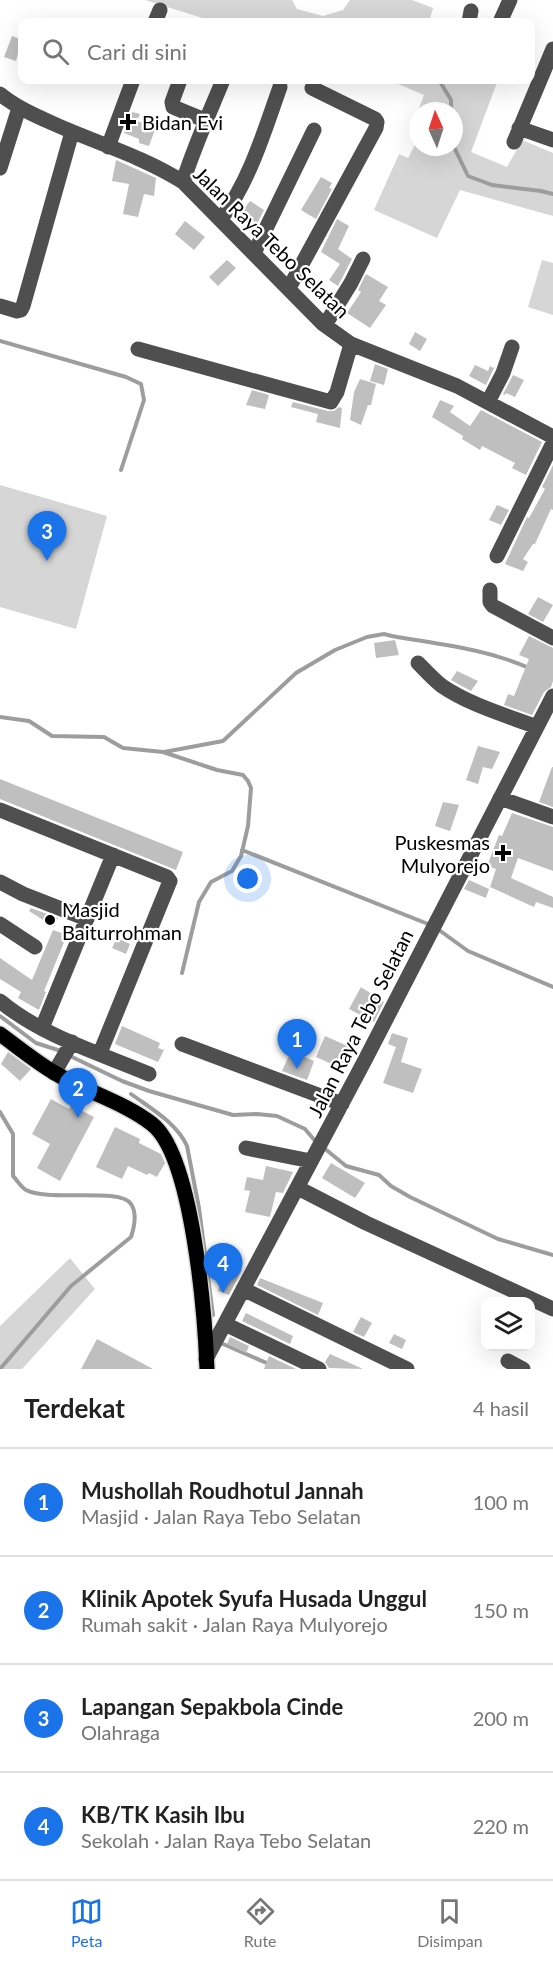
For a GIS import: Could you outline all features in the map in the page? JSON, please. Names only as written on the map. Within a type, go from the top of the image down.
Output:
[{"type":"main road","points":[[0,1034],[64,1056],[137,1115],[154,1125],[171,1150],[189,1215],[201,1296],[207,1364]]},
{"type":"street","points":[[502,18],[510,0]]},
{"type":"street","points":[[553,49],[517,135],[553,140]]},
{"type":"street","points":[[108,147],[132,84]]},
{"type":"street","points":[[179,84],[172,102],[173,107],[207,121]]},
{"type":"street","points":[[183,182],[193,148],[207,121],[221,84]]},
{"type":"street","points":[[221,219],[233,204],[248,174],[280,87]]},
{"type":"street","points":[[289,288],[376,128],[377,122],[312,87]]},
{"type":"street","name":"Jalan Raya Tebo Selatan","points":[[0,94],[19,108],[156,166],[183,182],[325,325],[351,344],[457,386],[553,437]]},
{"type":"street","points":[[0,168],[19,108]]},
{"type":"street","points":[[254,253],[314,129]]},
{"type":"street","points":[[0,306],[17,312],[23,306],[72,132]]},
{"type":"street","points":[[325,325],[363,259]]},
{"type":"street","name":"Jalan Raya Tebo Selatan","points":[[138,349],[332,402],[351,344]]},
{"type":"street","points":[[488,402],[503,373],[512,347]]},
{"type":"street","points":[[497,556],[553,443]]},
{"type":"street","points":[[489,590],[490,602],[493,606],[553,638]]},
{"type":"street","points":[[418,663],[453,693],[537,727]]},
{"type":"street","name":"Jalan Raya Tebo Selatan","points":[[207,1364],[243,1289],[342,1104],[553,696]]},
{"type":"street","points":[[500,798],[553,817]]},
{"type":"street","points":[[0,810],[167,877],[170,881],[100,1053]]},
{"type":"street","points":[[42,1028],[113,855]]},
{"type":"street","points":[[0,882],[23,894],[87,919]]},
{"type":"street","points":[[0,924],[35,947]]},
{"type":"street","points":[[0,1001],[42,1028],[64,1056],[100,1053],[149,1074]]},
{"type":"street","points":[[182,1044],[342,1104]]},
{"type":"street","points":[[246,1148],[313,1156]]},
{"type":"street","points":[[298,1188],[407,1243],[553,1309]]},
{"type":"street","points":[[243,1289],[407,1369]]},
{"type":"street","points":[[225,1324],[319,1369]]},
{"type":"street","points":[[508,1361],[523,1369]]},
{"type":"shaded area","points":[[145,0],[292,0],[297,9],[323,16],[343,10],[350,0],[412,0],[433,8],[430,18],[202,18]]},
{"type":"shaded area","points":[[398,84],[496,84],[471,152],[507,167],[522,140],[553,153],[553,216],[460,190],[437,238],[374,210],[399,154],[408,158],[409,156],[463,156],[463,102],[421,102],[424,95]]},
{"type":"shaded area","points":[[542,260],[553,263],[553,315],[528,307]]},
{"type":"shaded area","points":[[0,485],[107,516],[76,629],[0,607]]},
{"type":"shaded area","points":[[70,1258],[95,1289],[22,1369],[0,1369],[0,1326]]},
{"type":"building","points":[[12,36],[18,38],[16,61],[4,57]]},
{"type":"building","points":[[132,112],[140,114],[137,121],[156,127],[149,146],[139,143],[139,139],[124,133]]},
{"type":"building","points":[[116,160],[156,178],[154,196],[144,194],[138,217],[123,214],[129,184],[112,181]]},
{"type":"building","points":[[321,177],[332,183],[329,188],[332,189],[316,219],[301,210]]},
{"type":"building","points":[[250,201],[264,210],[257,224],[241,213]]},
{"type":"building","points":[[337,219],[349,226],[338,249],[352,259],[338,286],[329,280],[340,264],[321,252]]},
{"type":"building","points":[[185,221],[205,237],[194,250],[175,234]]},
{"type":"building","points":[[227,260],[236,268],[218,286],[209,277]]},
{"type":"building","points":[[366,274],[388,287],[379,301],[386,305],[370,328],[347,313],[361,292],[358,290]]},
{"type":"building","points":[[415,332],[427,339],[420,351],[409,344]]},
{"type":"building","points":[[375,364],[388,369],[384,385],[370,381]]},
{"type":"building","points":[[475,365],[488,371],[490,366],[493,368],[495,366],[486,385],[469,376]]},
{"type":"building","points":[[513,375],[524,380],[515,397],[503,394]]},
{"type":"building","points":[[360,379],[376,384],[371,405],[368,405],[361,425],[350,420],[354,392]]},
{"type":"building","points":[[252,390],[269,395],[265,409],[246,405]]},
{"type":"building","points":[[440,400],[454,406],[450,412],[470,426],[481,410],[542,442],[526,475],[512,468],[515,463],[482,446],[480,450],[462,439],[463,436],[432,417]]},
{"type":"building","points":[[293,402],[328,411],[342,408],[340,428],[316,422],[318,414],[291,407]]},
{"type":"building","points":[[553,465],[553,510],[551,509],[535,544],[523,559],[528,562],[523,571],[505,564],[527,517],[529,518],[545,489],[542,487]]},
{"type":"building","points":[[497,505],[509,510],[501,525],[489,520]]},
{"type":"building","points":[[538,597],[553,605],[543,622],[528,614]]},
{"type":"building","points":[[529,636],[553,648],[553,681],[551,687],[544,692],[532,715],[504,705],[508,694],[514,696],[529,659],[519,655]]},
{"type":"building","points":[[395,640],[399,655],[376,658],[374,643]]},
{"type":"building","points":[[457,671],[478,681],[471,691],[451,680]]},
{"type":"building","points":[[478,746],[500,752],[492,769],[483,767],[478,784],[466,780]]},
{"type":"building","points":[[553,767],[553,807],[539,802]]},
{"type":"building","points":[[0,779],[183,852],[176,870],[0,799]]},
{"type":"building","points":[[443,802],[459,805],[450,831],[435,826]]},
{"type":"building","points":[[512,813],[553,827],[553,871],[518,858],[511,878],[553,897],[553,908],[536,902],[534,907],[490,887],[496,869],[487,866],[499,835],[502,836]]},
{"type":"building","points":[[469,880],[489,889],[486,898],[464,889]]},
{"type":"building","points":[[31,908],[58,918],[54,927],[29,911]]},
{"type":"building","points":[[53,930],[67,935],[44,991],[46,992],[39,1010],[18,998],[21,992],[0,979],[0,958],[32,980]]},
{"type":"building","points":[[117,938],[130,944],[126,954],[112,948]]},
{"type":"building","points":[[361,987],[384,1002],[374,1022],[349,1009]]},
{"type":"building","points":[[122,1026],[160,1043],[158,1048],[164,1050],[158,1062],[115,1044]]},
{"type":"building","points":[[392,1033],[408,1038],[401,1062],[422,1069],[413,1093],[383,1083],[396,1047],[388,1044]]},
{"type":"building","points":[[325,1036],[352,1048],[343,1069],[316,1057]]},
{"type":"building","points":[[291,1051],[314,1061],[307,1080],[282,1071]]},
{"type":"building","points":[[8,1052],[31,1069],[20,1081],[1,1064]]},
{"type":"building","points":[[51,1099],[69,1109],[71,1105],[94,1117],[60,1181],[37,1168],[50,1144],[32,1134]]},
{"type":"building","points":[[115,1127],[140,1139],[139,1143],[161,1154],[165,1163],[157,1177],[128,1166],[122,1179],[96,1167]]},
{"type":"building","points":[[331,1163],[365,1183],[355,1198],[322,1178]]},
{"type":"building","points":[[266,1166],[293,1172],[283,1193],[276,1192],[270,1217],[245,1212],[250,1191],[244,1190],[247,1177],[263,1180]]},
{"type":"building","points":[[216,1261],[242,1270],[229,1295],[218,1291],[222,1280],[212,1276]]},
{"type":"building","points":[[260,1278],[323,1303],[318,1315],[257,1285]]},
{"type":"building","points":[[246,1313],[293,1336],[290,1344],[242,1321]]},
{"type":"building","points":[[361,1317],[372,1323],[364,1337],[353,1332]]},
{"type":"building","points":[[394,1334],[406,1340],[402,1349],[389,1343]]},
{"type":"building","points":[[230,1337],[249,1346],[246,1353],[227,1344]]},
{"type":"building","points":[[97,1339],[153,1369],[81,1369]]},
{"type":"building","points":[[330,1354],[363,1369],[329,1368],[325,1362]]},
{"type":"building","points":[[269,1356],[296,1369],[264,1369]]},
{"type":"waterway","points":[[441,84],[451,102]]},
{"type":"waterway","points":[[458,156],[468,176],[492,185],[553,194]]},
{"type":"waterway","points":[[0,341],[126,377],[141,384],[144,400],[121,470]]},
{"type":"waterway","points":[[164,752],[223,741],[296,673],[335,650],[367,637],[384,634],[462,648],[513,661],[529,668]]},
{"type":"waterway","points":[[0,717],[29,721],[52,736],[104,737],[123,748],[163,752],[217,770],[243,775],[248,781],[251,788],[248,826],[241,856],[232,871],[211,882],[199,902],[182,973]]},
{"type":"waterway","points":[[242,850],[428,924]]},
{"type":"waterway","points":[[439,930],[468,951],[553,987]]},
{"type":"waterway","points":[[0,1016],[36,1043],[61,1051]]},
{"type":"waterway","points":[[68,1055],[122,1081],[149,1091],[233,1115],[277,1116],[305,1129],[316,1142]]},
{"type":"waterway","points":[[131,1094],[170,1123],[187,1146],[199,1208],[213,1315]]},
{"type":"waterway","points":[[0,1112],[13,1134],[13,1176],[24,1189],[50,1195],[113,1196],[131,1204],[134,1216],[131,1237],[71,1286],[0,1369]]},
{"type":"waterway","points":[[324,1148],[346,1166],[379,1175],[391,1186],[410,1197],[498,1239],[553,1255]]},
{"type":"waterway","points":[[223,1344],[269,1364]]},
{"type":"place","name":"Bidan Evi","points":[[128,122]]},
{"type":"place","name":"Lapangan Sepakbola Cinde","points":[[47,561]]},
{"type":"place","name":"Puskesmas Mulyorejo","points":[[503,853]]},
{"type":"place","name":"Masjid Baiturrohman","points":[[50,920]]},
{"type":"place","name":"Mushollah Roudhotul Jannah","points":[[297,1069]]},
{"type":"place","name":"Klinik Apotek Syufa Husada Unggul","points":[[78,1118]]},
{"type":"place","name":"KB/TK Kasih Ibu","points":[[223,1293]]}]
